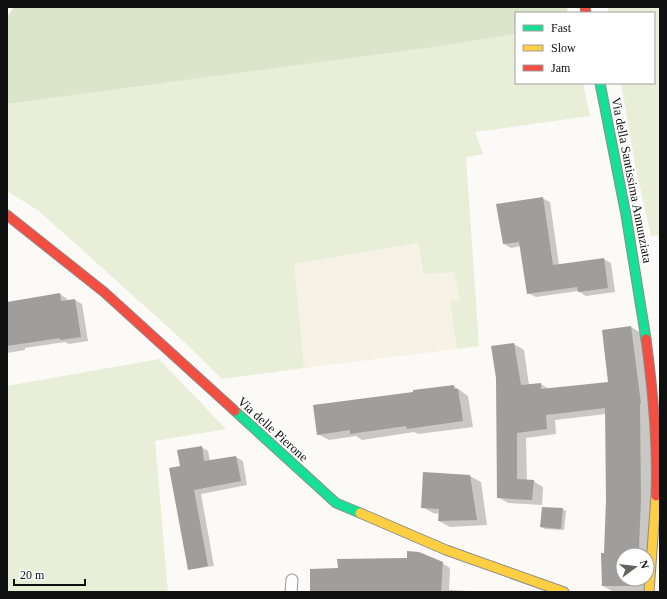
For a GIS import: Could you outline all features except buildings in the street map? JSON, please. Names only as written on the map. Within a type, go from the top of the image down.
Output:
[{"type":"street","name":"Via della Santissima Annunziata","points":[[600,84],[628,222],[643,318],[655,414],[657,459],[649,592]]},
{"type":"street","name":"Via delle Pierone","points":[[7,215],[104,292],[336,503],[446,550],[564,592]]},
{"type":"lane","points":[[291,592],[292,580]]},
{"type":"shaded area","points":[[419,243],[454,271],[461,301],[450,302],[457,349],[304,368],[293,264]]},
{"type":"green space","points":[[14,7],[567,7],[568,12],[515,12],[515,34],[435,47],[7,104],[7,17]]},
{"type":"green space","points":[[608,7],[660,7],[660,235],[651,236],[635,165],[621,84],[655,84],[655,12],[609,12]]},
{"type":"green space","points":[[515,34],[515,84],[583,84],[590,116],[475,132],[483,154],[466,157],[479,346],[457,349],[450,301],[460,300],[454,272],[424,274],[418,243],[294,264],[304,368],[222,379],[180,338],[39,211],[7,191],[7,104],[435,47]]},
{"type":"green space","points":[[159,359],[226,429],[155,441],[168,592],[7,592],[7,386]]},
{"type":"traffic: fast","points":[[600,84],[626,215],[646,339]]},
{"type":"traffic: fast","points":[[235,411],[336,503],[360,513]]},
{"type":"traffic: slow","points":[[649,592],[656,496]]},
{"type":"traffic: slow","points":[[360,513],[446,550],[564,592]]},
{"type":"traffic: jam","points":[[585,7],[586,12]]},
{"type":"traffic: jam","points":[[7,215],[104,292],[235,411]]},
{"type":"traffic: jam","points":[[646,339],[654,417],[656,496]]}]
